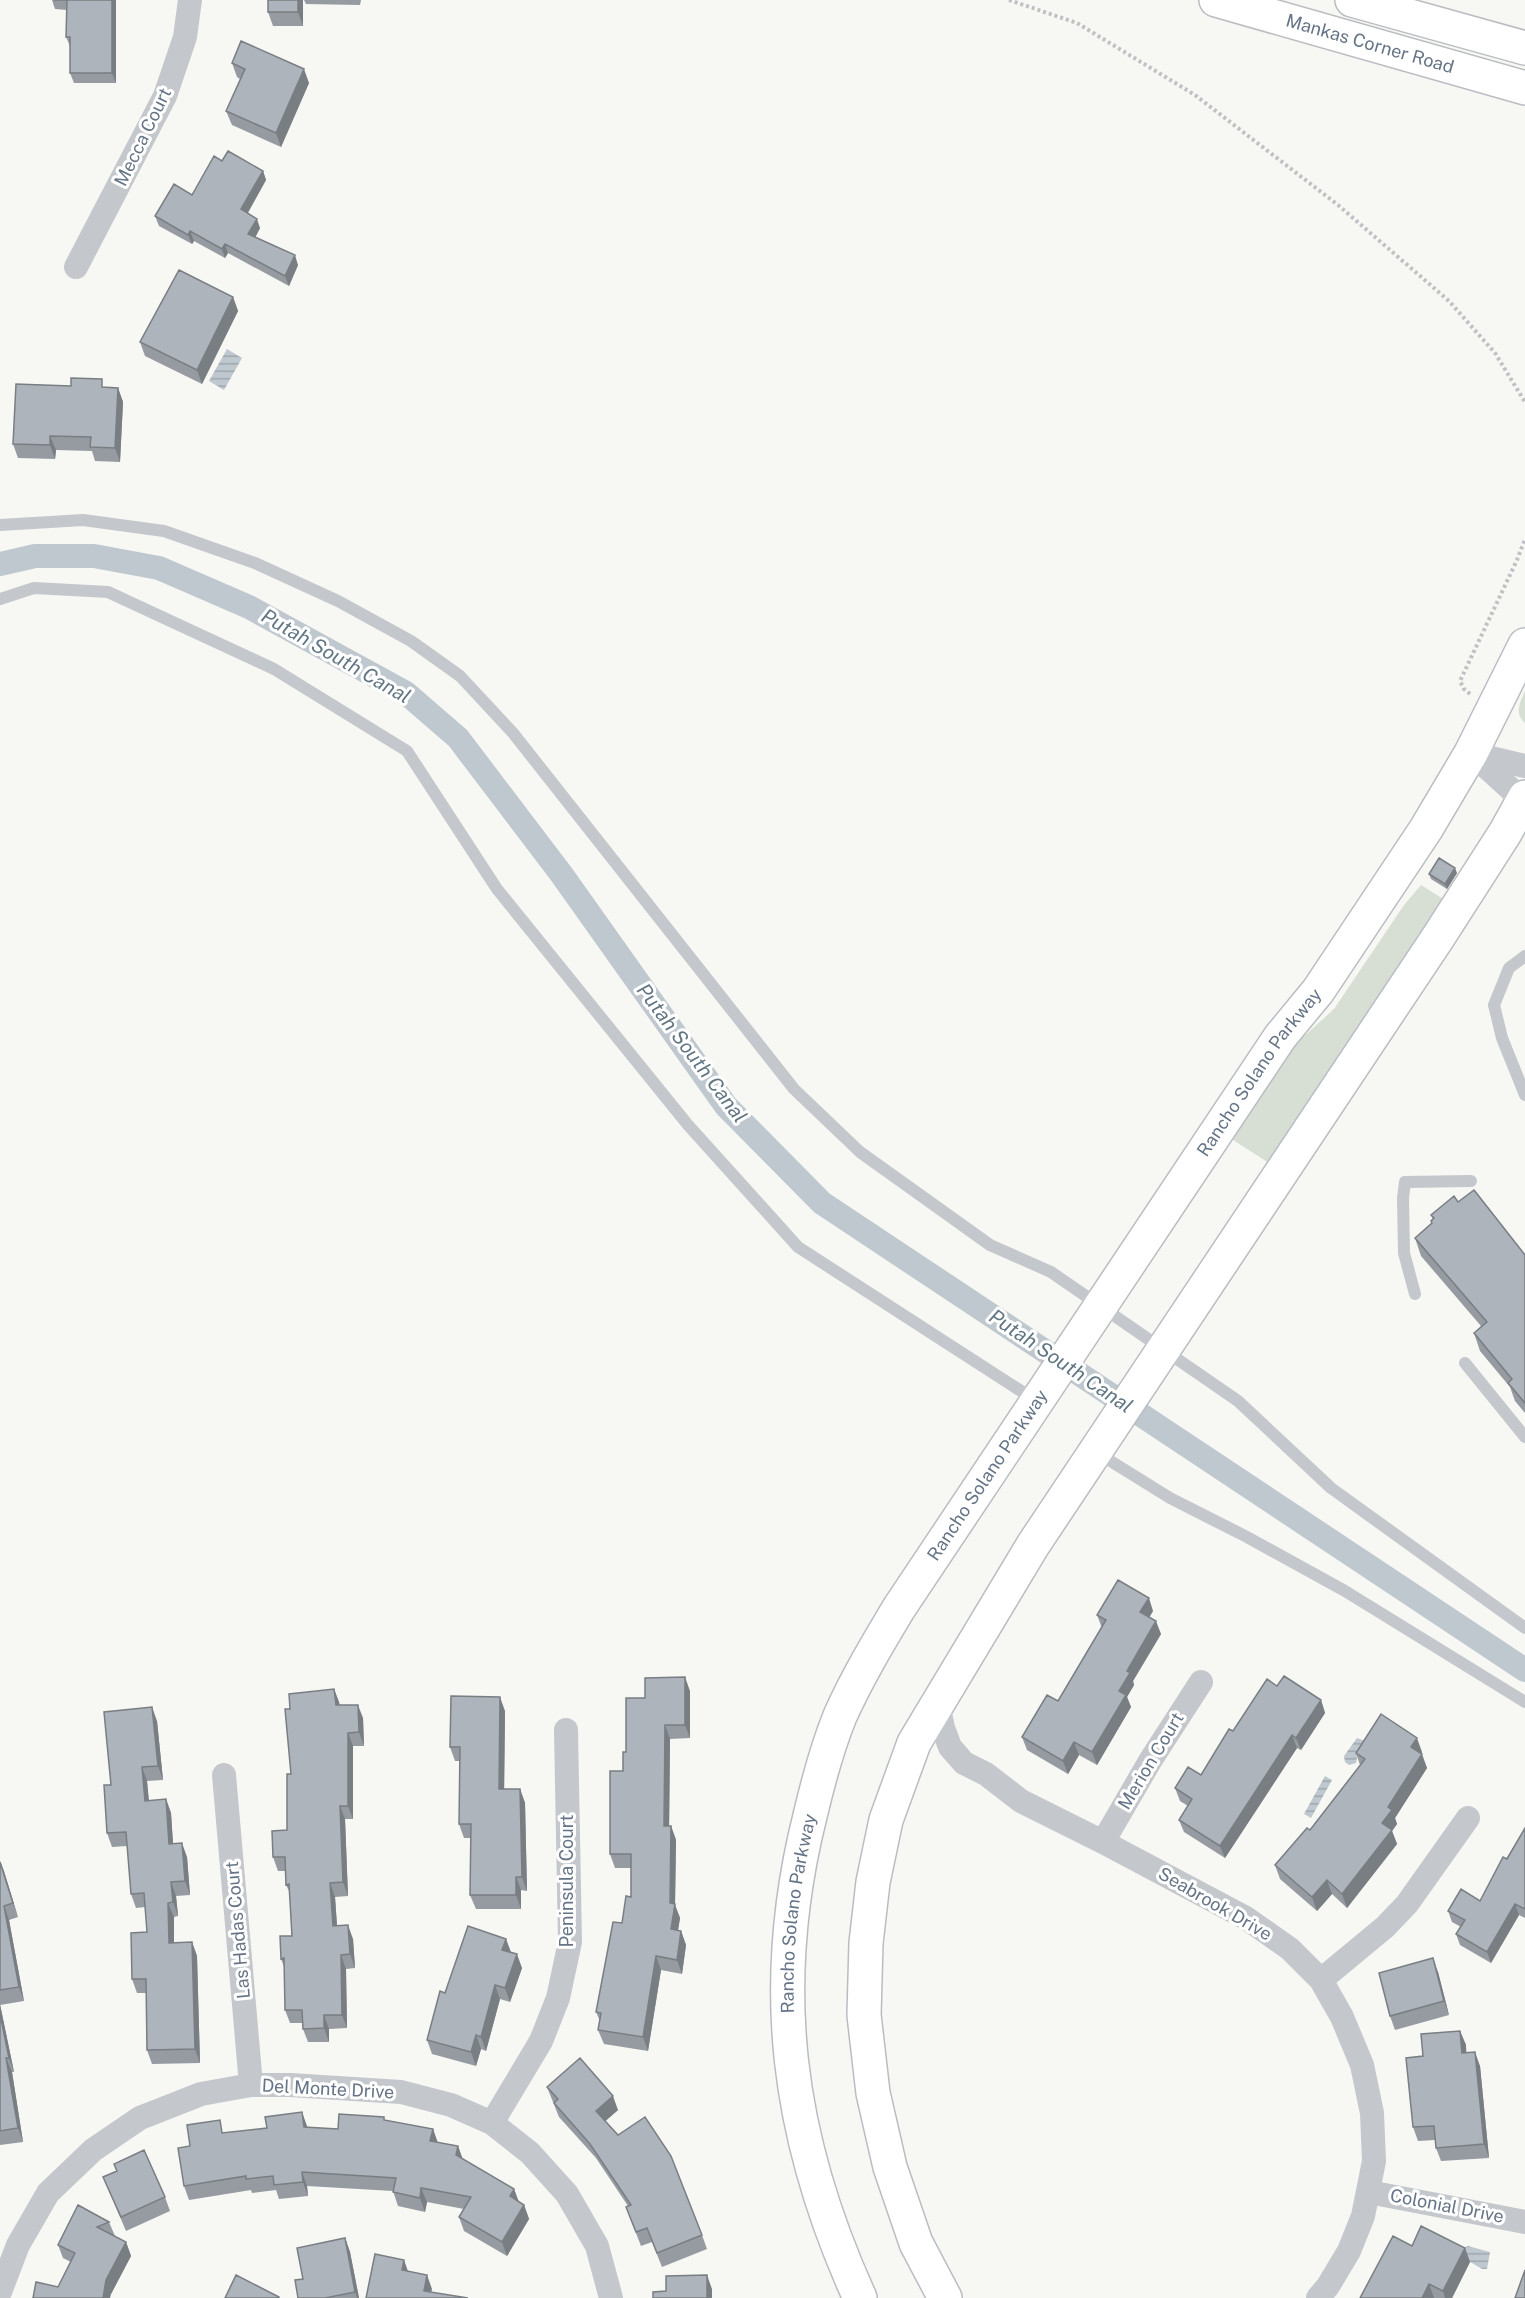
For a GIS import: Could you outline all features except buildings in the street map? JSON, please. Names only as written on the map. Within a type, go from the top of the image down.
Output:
[{"type":"street","name":"Mecca Court","points":[[76,267],[165,96],[185,37],[190,0]]},
{"type":"street","name":"Mankas Corner Road","points":[[1216,0],[1525,88]]},
{"type":"street","name":"Mankas Corner Road","points":[[1352,0],[1525,48]]},
{"type":"street","name":"Rancho Solano Parkway","points":[[860,2298],[838,2250],[814,2180],[798,2115],[792,2070],[787,1968],[790,1914],[802,1846],[819,1778],[840,1716],[867,1662],[899,1608],[1038,1397],[1280,1037],[1318,991],[1426,829],[1471,753],[1525,645]]},
{"type":"street","points":[[1471,753],[1525,766]]},
{"type":"street","points":[[945,2298],[916,2242],[890,2167],[873,2092],[864,2015],[866,1943],[873,1882],[886,1820],[914,1743],[1033,1545],[1439,936],[1524,800],[1471,753]]},
{"type":"street","name":"Merion Court","points":[[1103,1842],[1150,1761],[1201,1682]]},
{"type":"street","name":"Seabrook Drive","points":[[938,1704],[950,1747],[964,1763],[986,1774],[1021,1801],[1246,1918],[1290,1949],[1321,1980],[1342,2017],[1362,2065],[1372,2122],[1374,2161],[1363,2216],[1349,2251],[1318,2298]]},
{"type":"street","name":"Peninsula Court","points":[[492,2123],[541,2041],[558,1998],[570,1942],[566,1730]]},
{"type":"street","name":"Las Hadas Court","points":[[224,1775],[251,2085]]},
{"type":"street","points":[[1321,1980],[1385,1927],[1407,1904],[1468,1818]]},
{"type":"street","name":"Del Monte Drive","points":[[0,2292],[9,2240],[48,2193],[93,2150],[140,2118],[201,2094],[251,2085],[290,2085],[401,2092],[451,2105],[492,2123],[530,2153],[567,2194],[597,2246],[612,2298]]},
{"type":"street","name":"Colonial Drive","points":[[1369,2192],[1525,2222]]},
{"type":"lane","points":[[0,525],[83,520],[164,531],[255,563],[338,601],[411,641],[460,676],[513,733],[794,1089],[860,1152],[990,1245],[1052,1272],[1095,1313],[1158,1359],[1238,1401],[1331,1488],[1525,1628]]},
{"type":"lane","points":[[0,599],[34,588],[108,592],[274,669],[406,751],[497,889],[688,1125],[798,1246],[1038,1397]]},
{"type":"lane","points":[[1525,956],[1509,968],[1494,1005],[1502,1038],[1525,1095]]},
{"type":"lane","points":[[1416,1294],[1404,1253],[1405,1182],[1471,1181]]},
{"type":"lane","points":[[1464,1363],[1525,1437]]},
{"type":"lane","points":[[1102,1442],[1170,1498],[1345,1591],[1525,1702]]},
{"type":"path","points":[[1009,0],[1077,22],[1195,95],[1338,205],[1449,301],[1495,353],[1525,402]]},
{"type":"path","points":[[1472,695],[1464,689],[1460,681],[1525,539]]},
{"type":"shaded area","points":[[227,349],[242,358],[224,390],[209,381]]},
{"type":"shaded area","points":[[1525,691],[1525,723],[1519,712]]},
{"type":"shaded area","points":[[1421,885],[1448,902],[1272,1165],[1230,1138],[1290,1049],[1334,1009],[1404,905]]},
{"type":"shaded area","points":[[1357,1738],[1365,1741],[1358,1753],[1356,1763],[1349,1765],[1345,1762],[1344,1756]]},
{"type":"shaded area","points":[[1325,1776],[1332,1780],[1311,1818],[1304,1814]]},
{"type":"shaded area","points":[[1468,2246],[1490,2252],[1487,2269],[1482,2269],[1462,2257],[1463,2248]]},
{"type":"waterway","name":"Putah South Canal","points":[[0,564],[35,556],[94,556],[159,568],[249,607],[406,693],[458,738],[562,875],[726,1106],[822,1203],[1525,1670]]}]
